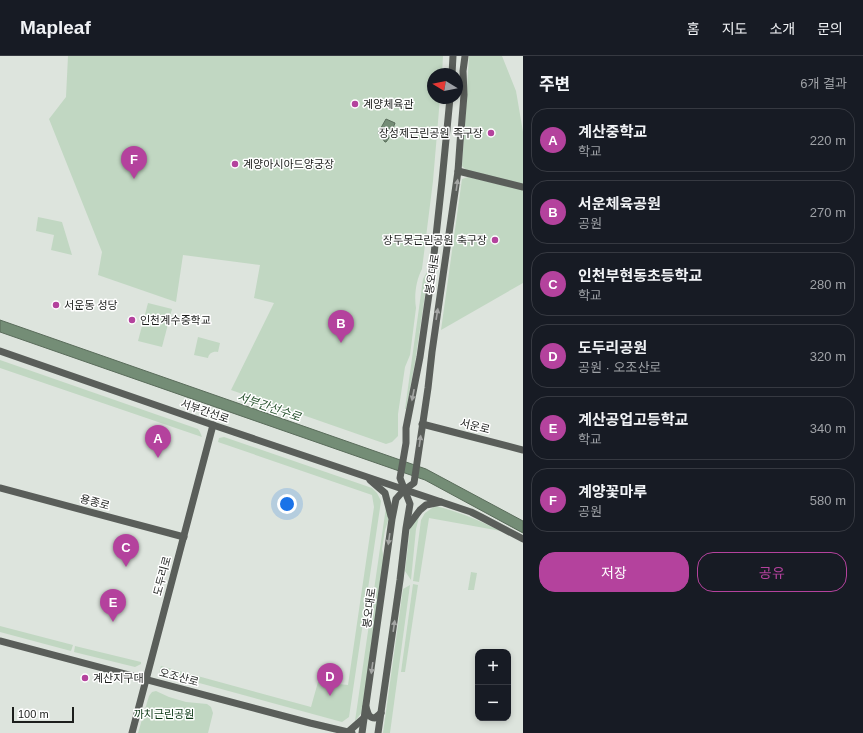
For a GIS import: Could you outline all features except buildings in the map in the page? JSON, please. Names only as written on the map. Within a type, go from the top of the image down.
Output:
[{"type":"main road","points":[[452,68],[453,56]]},
{"type":"main road","name":"봉오대로","points":[[362,733],[396,499],[404,490],[414,483],[418,458],[458,171],[464,95],[463,71],[465,56]]},
{"type":"main road","name":"봉오대로","points":[[378,733],[410,504],[400,478],[405,453],[406,428],[420,357],[432,272],[449,104]]},
{"type":"main road","points":[[458,171],[523,187]]},
{"type":"main road","name":"서부간선로","points":[[0,351],[442,502],[481,517],[523,539]]},
{"type":"main road","name":"서운로","points":[[422,424],[523,450]]},
{"type":"main road","name":"도두리로","points":[[132,733],[213,425]]},
{"type":"main road","points":[[367,477],[385,493],[392,519]]},
{"type":"main road","name":"용종로","points":[[0,488],[184,536]]},
{"type":"main road","points":[[406,528],[420,510],[426,505],[442,502]]},
{"type":"main road","name":"오조산로","points":[[0,641],[350,733]]},
{"type":"main road","points":[[366,707],[369,716],[371,717],[375,718],[381,714]]},
{"type":"main road","points":[[350,733],[364,718]]},
{"type":"green space","points":[[68,56],[443,56],[442,68],[427,68],[427,104],[439,104],[433,181],[422,269],[416,288],[416,308],[410,355],[405,367],[398,414],[398,436],[392,442],[386,444],[231,390],[274,303],[254,298],[260,265],[183,255],[176,302],[98,275],[102,252],[49,119],[66,97]]},
{"type":"green space","points":[[469,56],[502,56],[516,91],[523,132],[523,184],[466,170],[462,166]]},
{"type":"green space","points":[[468,177],[523,190],[523,283],[441,330],[462,179]]},
{"type":"green space","points":[[38,217],[62,222],[72,255],[51,250],[54,235],[36,231]]},
{"type":"green space","points":[[428,271],[415,363],[405,409],[423,279]]},
{"type":"green space","points":[[148,303],[172,309],[162,347],[138,341]]},
{"type":"green space","points":[[198,337],[220,343],[218,352],[212,353],[208,358],[194,355]]},
{"type":"green space","points":[[0,360],[198,429],[202,437],[0,368]]},
{"type":"green space","points":[[224,437],[372,488],[377,493],[381,501],[349,717],[342,722],[159,672],[161,666],[311,707],[318,682],[348,685],[374,507],[372,495],[218,442],[219,438]]},
{"type":"green space","points":[[435,506],[460,513],[501,531],[429,518],[419,582],[413,581],[421,520],[425,513]]},
{"type":"green space","points":[[386,507],[389,518],[385,530],[382,549],[384,559],[363,711],[355,721]]},
{"type":"green space","points":[[420,513],[416,529],[411,580],[405,571],[410,529],[413,520]]},
{"type":"green space","points":[[471,572],[477,573],[474,590],[468,590]]},
{"type":"green space","points":[[413,584],[418,585],[405,672],[401,672]]},
{"type":"green space","points":[[410,585],[390,733],[383,733],[403,589]]},
{"type":"green space","points":[[0,626],[73,645],[71,651],[0,632]]},
{"type":"green space","points":[[75,646],[141,662],[141,664],[135,667],[74,652]]},
{"type":"green space","name":"까치근린공원","points":[[156,691],[186,702],[207,704],[211,707],[213,713],[208,733],[138,733],[149,696],[152,692]]},
{"type":"shaded area","points":[[386,119],[395,123],[391,135],[385,142],[378,133]]},
{"type":"shaded area","points":[[0,320],[426,469],[523,521],[523,533],[425,480],[0,332]]},
{"type":"place","name":"계양체육관","points":[[355,104]]},
{"type":"place","name":"장성제근린공원 족구장","points":[[491,133]]},
{"type":"place","name":"계양아시아드양궁장","points":[[235,164]]},
{"type":"place","name":"계양꽃마루","points":[[134,179]]},
{"type":"place","name":"장두못근린공원 축구장","points":[[495,240]]},
{"type":"place","name":"서운동 성당","points":[[56,305]]},
{"type":"place","name":"인천계수중학교","points":[[132,320]]},
{"type":"place","name":"서운체육공원","points":[[341,343]]},
{"type":"place","name":"계산중학교","points":[[158,458]]},
{"type":"place","name":"인천부현동초등학교","points":[[126,567]]},
{"type":"place","name":"계산공업고등학교","points":[[113,622]]},
{"type":"place","name":"계산지구대","points":[[85,678]]},
{"type":"place","name":"도두리공원","points":[[330,696]]},
{"type":"water label","name":"서부간선수로","points":[[269,407]]}]
